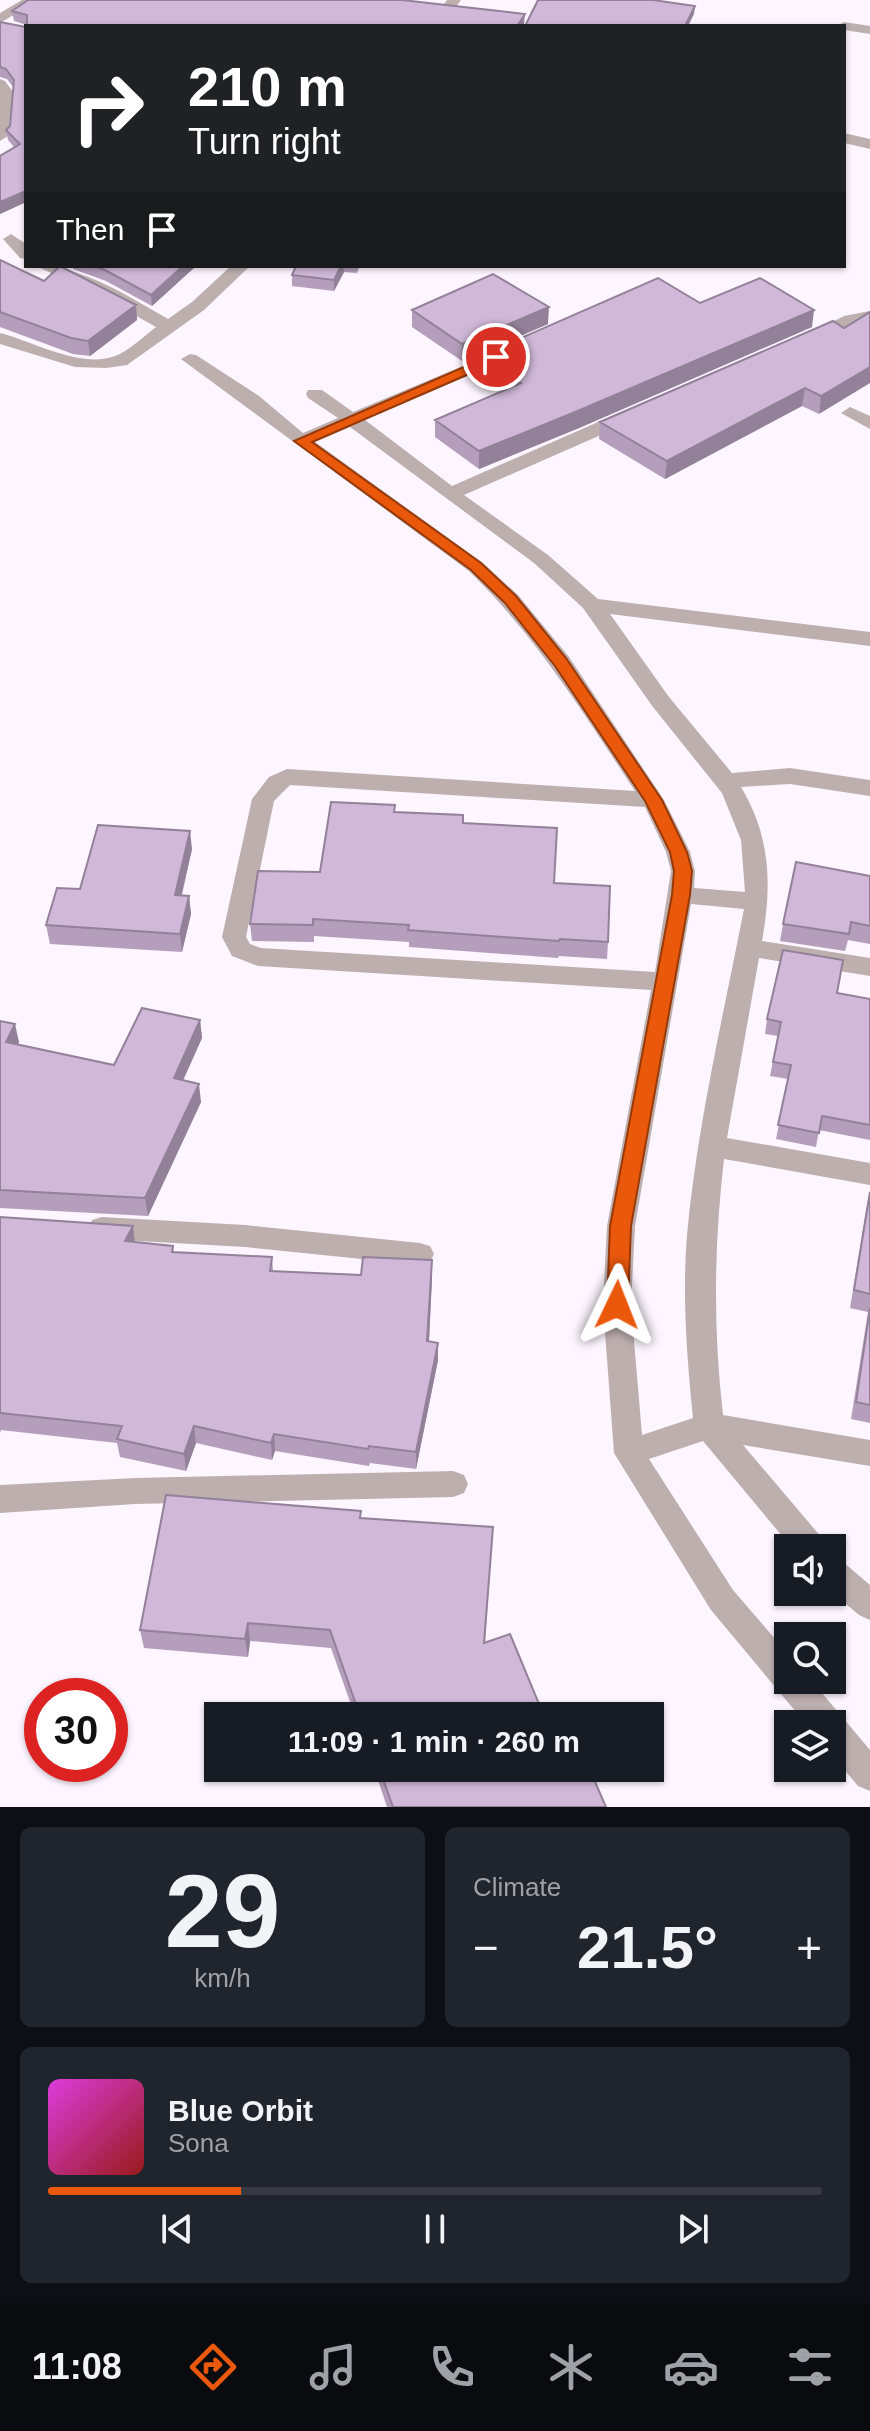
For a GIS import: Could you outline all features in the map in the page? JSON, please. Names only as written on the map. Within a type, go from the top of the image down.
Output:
[{"type":"street","points":[[4,24],[32,0]]},
{"type":"street","points":[[436,24],[445,5]]},
{"type":"street","points":[[846,27],[870,30]]},
{"type":"street","points":[[0,84],[5,92],[0,136]]},
{"type":"street","points":[[846,138],[870,144]]},
{"type":"street","points":[[11,239],[24,252]]},
{"type":"street","points":[[50,268],[103,290],[167,326]]},
{"type":"street","points":[[0,338],[26,349],[108,364],[121,361],[198,306],[239,268]]},
{"type":"street","points":[[793,345],[850,320],[870,316]]},
{"type":"street","points":[[301,441],[525,344]]},
{"type":"street","points":[[0,361],[26,349]]},
{"type":"street","points":[[190,359],[252,400],[301,441],[476,567],[511,600],[561,662],[653,800],[678,852],[683,871],[681,895],[621,1226],[617,1305],[629,1453],[722,1600],[774,1661]]},
{"type":"street","points":[[315,394],[355,420],[561,575],[592,605],[658,698],[726,781],[748,819],[757,848],[757,902],[712,1146],[701,1237],[699,1302],[709,1426],[799,1534]]},
{"type":"street","points":[[450,494],[650,407]]},
{"type":"street","points":[[850,413],[870,423]]},
{"type":"street","points":[[592,605],[870,639]]},
{"type":"street","points":[[726,781],[790,776],[870,788]]},
{"type":"street","points":[[653,800],[287,777],[277,782],[263,799],[234,937],[241,950],[258,957],[666,982]]},
{"type":"street","points":[[681,895],[757,902]]},
{"type":"street","points":[[749,948],[870,967]]},
{"type":"street","points":[[712,1146],[870,1174]]},
{"type":"street","points":[[76,1226],[245,1236],[420,1254]]},
{"type":"street","points":[[629,1453],[709,1426],[870,1453]]},
{"type":"street","points":[[0,1499],[135,1491],[453,1484]]},
{"type":"street","points":[[846,1584],[870,1605]]},
{"type":"street","points":[[802,1694],[815,1710]]},
{"type":"street","points":[[846,1747],[870,1775]]},
{"type":"building","points":[[28,0],[402,0],[525,14],[518,24],[27,24],[27,15],[12,11]]},
{"type":"building","points":[[538,0],[653,0],[695,6],[686,24],[526,24]]},
{"type":"building","points":[[0,22],[24,27],[24,192],[0,202],[0,156],[20,144],[6,130],[10,126],[14,80],[6,69],[0,67]]},
{"type":"building","points":[[0,260],[44,281],[58,268],[64,268],[136,305],[88,341],[71,338],[0,312]]},
{"type":"building","points":[[100,268],[181,268],[151,295]]},
{"type":"building","points":[[295,268],[340,268],[334,280],[292,275]]},
{"type":"building","points":[[493,274],[549,307],[462,344],[412,310]]},
{"type":"building","points":[[658,278],[700,303],[760,278],[814,310],[479,451],[435,420],[521,383],[480,356]]},
{"type":"building","points":[[870,312],[870,367],[821,396],[805,388],[667,461],[600,422],[833,321],[844,328]]},
{"type":"building","points":[[331,802],[395,805],[394,812],[463,815],[463,823],[557,828],[554,883],[610,886],[608,942],[408,930],[409,925],[313,919],[313,925],[250,924],[258,871],[320,872]]},
{"type":"building","points":[[98,825],[190,831],[175,895],[189,896],[180,934],[46,925],[57,888],[80,889]]},
{"type":"building","points":[[796,862],[870,876],[870,926],[851,922],[849,934],[783,924]]},
{"type":"building","points":[[783,950],[843,960],[837,993],[870,999],[870,1125],[822,1116],[819,1133],[778,1125],[791,1065],[773,1062],[781,1022],[767,1019]]},
{"type":"building","points":[[142,1008],[200,1020],[174,1078],[199,1084],[145,1198],[0,1190],[0,1021],[15,1024],[6,1042],[114,1065]]},
{"type":"building","points":[[870,1192],[870,1294],[854,1290]]},
{"type":"building","points":[[0,1217],[133,1226],[125,1241],[173,1246],[172,1252],[272,1257],[270,1271],[361,1275],[363,1257],[432,1260],[427,1341],[438,1343],[416,1452],[369,1446],[368,1449],[274,1434],[271,1443],[194,1426],[184,1454],[117,1439],[122,1426],[0,1413]]},
{"type":"building","points":[[870,1308],[870,1405],[856,1402]]},
{"type":"building","points":[[166,1495],[361,1511],[360,1518],[493,1527],[484,1643],[510,1634],[538,1702],[355,1702],[330,1630],[248,1623],[245,1639],[140,1630]]},
{"type":"building","points":[[384,1782],[595,1782],[606,1807],[393,1807]]},
{"type":"route","points":[[496,357],[301,441],[476,567],[511,600],[561,662],[653,800],[678,852],[683,871],[681,895],[621,1226],[617,1305]]}]
